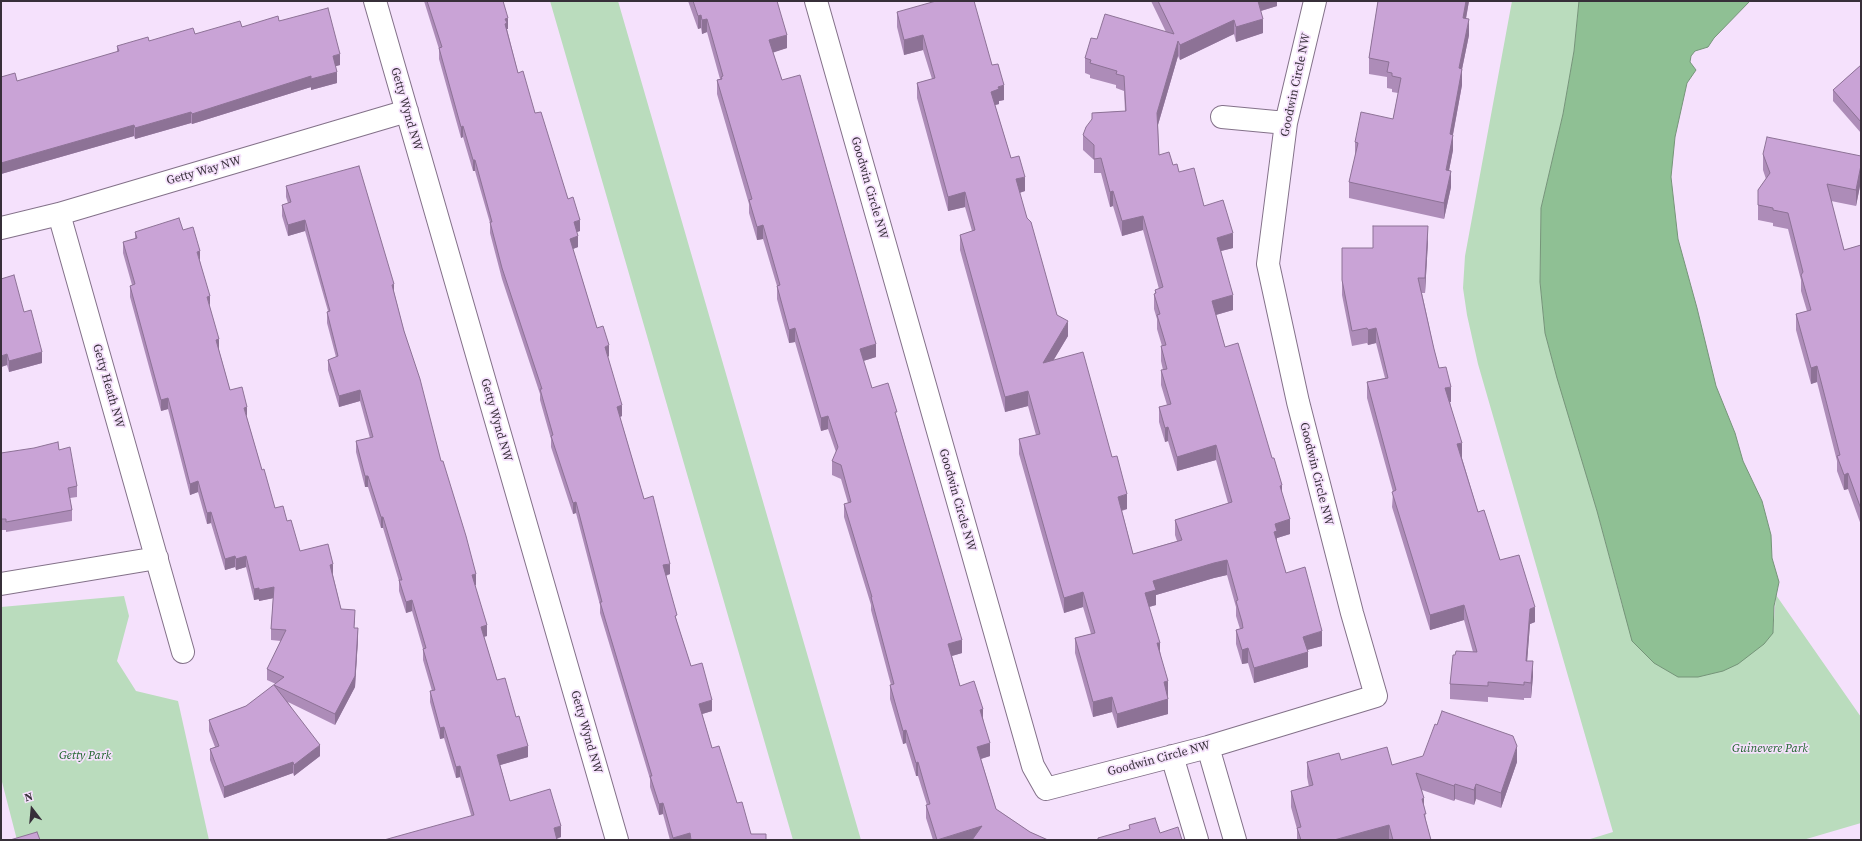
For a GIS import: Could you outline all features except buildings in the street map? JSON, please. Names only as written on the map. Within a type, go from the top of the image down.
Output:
[{"type":"street","name":"Getty Wynd NW","points":[[375,1],[617,840]]},
{"type":"street","name":"Goodwin Circle NW","points":[[816,1],[1033,766],[1046,789],[1208,747],[1376,696],[1352,613],[1298,402],[1268,264],[1286,123],[1315,1]]},
{"type":"street","name":"Getty Way NW","points":[[1,228],[59,214],[407,111]]},
{"type":"street","points":[[1222,117],[1286,123]]},
{"type":"street","name":"Getty Heath NW","points":[[59,214],[183,652]]},
{"type":"street","points":[[1,584],[157,558]]},
{"type":"street","points":[[1208,747],[1235,840]]},
{"type":"street","points":[[1172,756],[1197,840]]},
{"type":"green space","points":[[550,1],[618,1],[861,840],[793,840]]},
{"type":"green space","name":"Guinevere Park","points":[[1512,1],[1579,1],[1574,51],[1563,114],[1541,208],[1540,282],[1545,333],[1597,511],[1622,605],[1773,633],[1776,595],[1861,717],[1861,823],[1803,840],[1587,840],[1613,832],[1478,364],[1467,315],[1463,288],[1465,256]]},
{"type":"green space","name":"Getty Park","points":[[124,596],[129,616],[117,661],[136,691],[178,701],[209,840],[17,840],[1,778],[1,607]]},
{"type":"shaded area","points":[[1579,1],[1750,1],[1714,38],[1708,47],[1695,51],[1691,56],[1690,62],[1696,70],[1687,83],[1675,137],[1671,177],[1678,239],[1716,386],[1735,433],[1743,461],[1762,501],[1771,535],[1772,558],[1779,582],[1774,606],[1773,633],[1764,644],[1738,664],[1723,671],[1698,677],[1678,677],[1654,663],[1632,641],[1597,511],[1545,333],[1540,282],[1541,208],[1563,114],[1574,51]]}]
